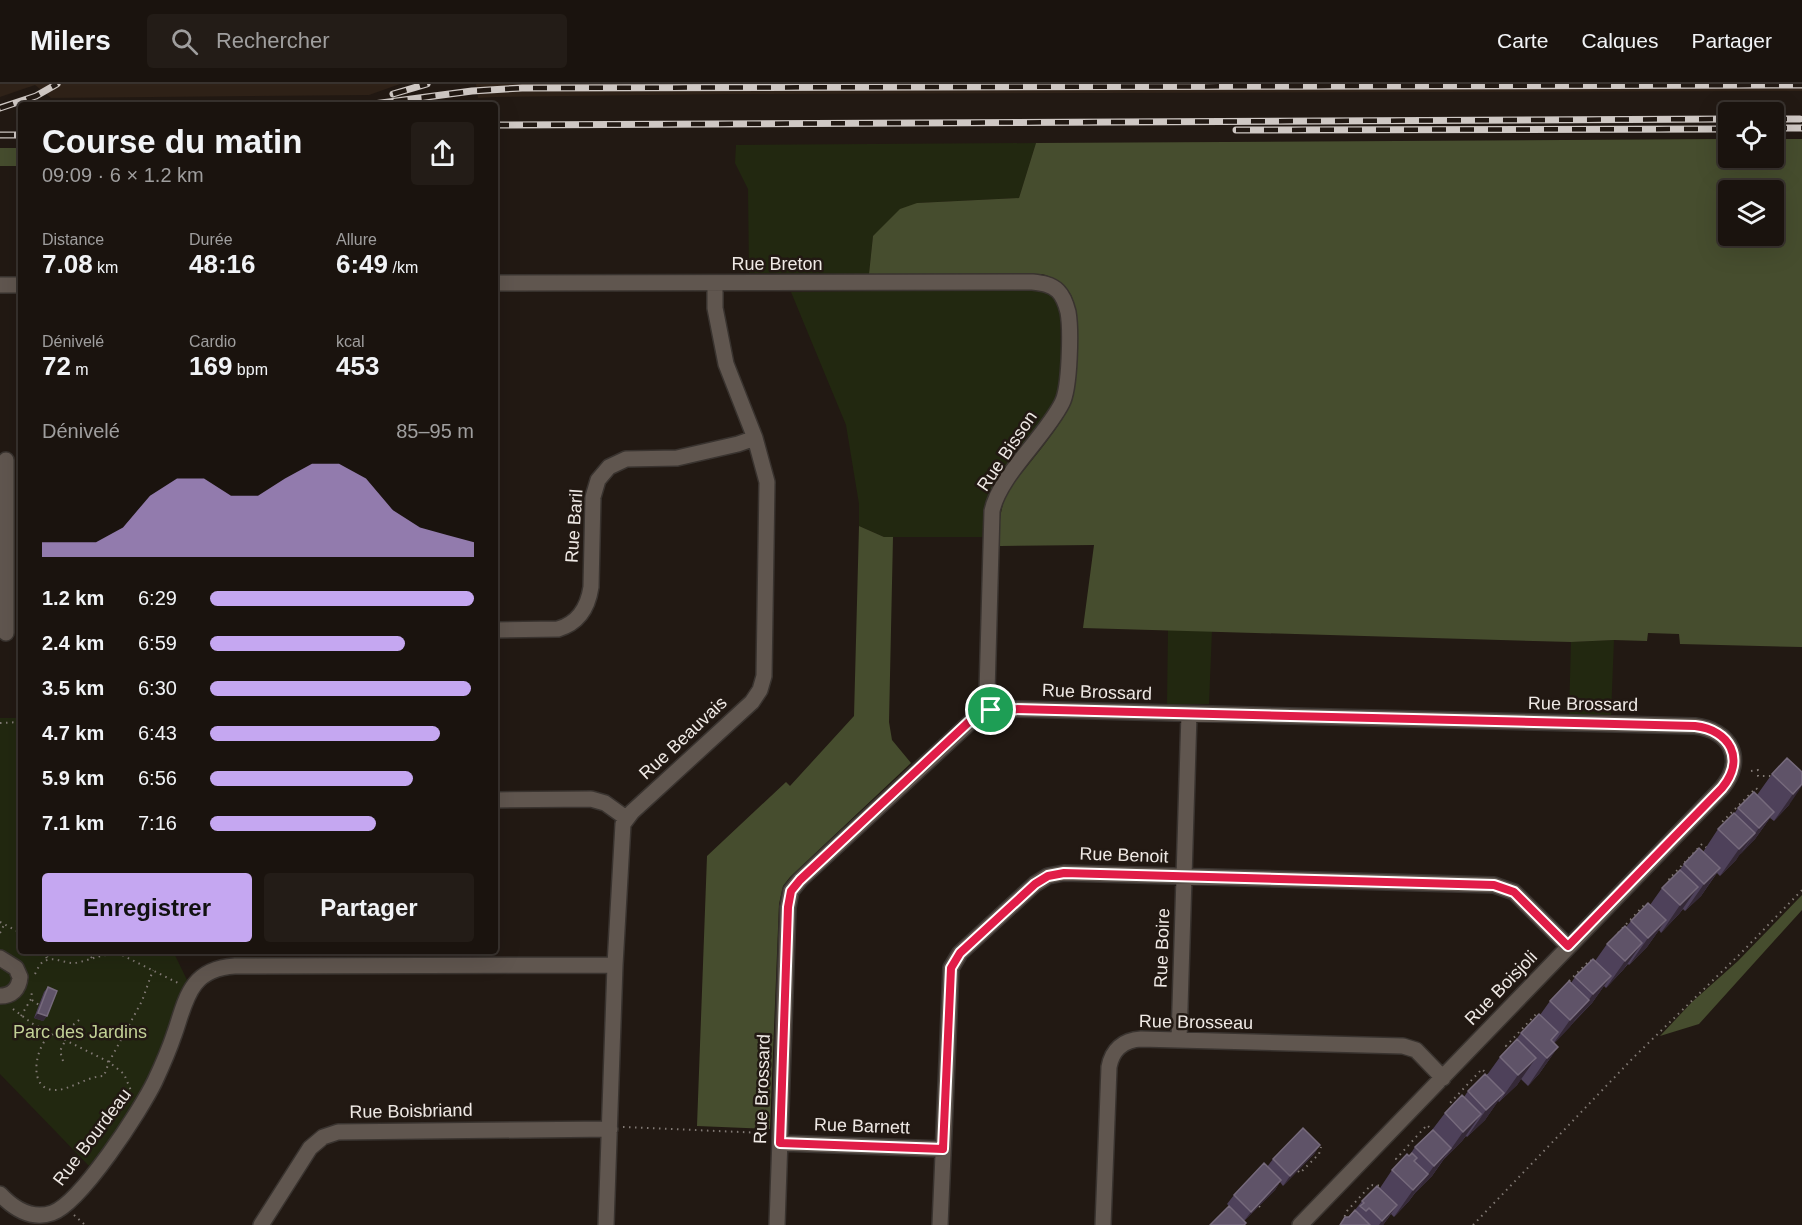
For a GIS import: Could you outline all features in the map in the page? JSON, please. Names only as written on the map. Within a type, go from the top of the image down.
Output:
[{"type":"street","name":"Rue Breton","points":[[498,283],[1032,282],[1045,283],[1058,290]]},
{"type":"street","name":"Rue Beauvais","points":[[626,818],[752,702],[760,690],[764,676],[767,482],[755,438],[726,364],[715,308],[715,284]]},
{"type":"street","points":[[0,285],[18,285]]},
{"type":"street","name":"Rue Bisson","points":[[991,710],[987,692],[992,511],[999,491],[1064,400],[1068,376],[1068,315],[1058,290]]},
{"type":"street","name":"Rue Baril","points":[[498,630],[558,629],[567,627],[580,617],[591,587],[592,497],[598,480],[609,467],[626,459],[677,458],[755,438]]},
{"type":"street","points":[[9,460],[9,633]]},
{"type":"street","name":"Rue Brossard","points":[[777,1225],[775,1138],[788,907],[791,891],[972,719],[991,710],[1695,726],[1714,730],[1730,744]]},
{"type":"street","name":"Rue Boire","points":[[1179,1040],[1189,714]]},
{"type":"street","name":"Rue Boisjoli","points":[[1300,1225],[1728,781],[1734,758],[1730,744]]},
{"type":"street","points":[[498,800],[591,799],[605,803],[626,818],[622,830],[615,965],[615,1128],[606,1225]]},
{"type":"street","name":"Rue Benoit","points":[[939,1225],[949,975],[956,958],[1035,884],[1048,876],[1064,873],[1501,886],[1519,897],[1568,946]]},
{"type":"street","points":[[0,958],[16,968],[20,977],[15,991],[5,996],[5,1001]]},
{"type":"street","name":"Rue Bourdeau","points":[[0,1194],[16,1208],[32,1215],[58,1210],[74,1197],[139,1112],[173,1038],[191,989],[204,975],[215,969],[235,966],[615,965]]},
{"type":"street","name":"Rue Brosseau","points":[[1103,1225],[1110,1060],[1117,1048],[1128,1041],[1141,1039],[1403,1046],[1416,1050],[1443,1078]]},
{"type":"street","name":"Rue Boisbriand","points":[[261,1225],[310,1148],[323,1137],[338,1132],[615,1128]]},
{"type":"street","name":"Rue Barnett","points":[[775,1138],[943,1149]]},
{"type":"path","points":[[0,723],[18,722]]},
{"type":"path","points":[[1751,771],[1758,770],[1758,776],[1774,777]]},
{"type":"path","points":[[1727,827],[1722,822],[1756,788],[1761,793]]},
{"type":"path","points":[[1673,883],[1669,879],[1694,852],[1702,844],[1707,848]]},
{"type":"path","points":[[1473,1225],[1633,1058],[1802,890]]},
{"type":"path","points":[[1622,938],[1618,933],[1646,903],[1651,908]]},
{"type":"path","points":[[0,922],[18,931]]},
{"type":"path","points":[[0,933],[4,924]]},
{"type":"path","points":[[48,960],[47,956],[50,954]]},
{"type":"path","points":[[91,958],[94,954]]},
{"type":"path","points":[[34,977],[39,965],[48,960],[75,963],[106,954]]},
{"type":"path","points":[[123,954],[184,986]]},
{"type":"path","points":[[1569,981],[1590,960],[1595,964]]},
{"type":"path","points":[[79,1020],[69,1029],[49,1036],[38,1051],[37,1075],[43,1087],[55,1090],[104,1076],[109,1062],[142,1001],[153,970]]},
{"type":"path","points":[[21,1016],[31,999],[33,982]]},
{"type":"path","points":[[31,999],[39,1005]]},
{"type":"path","points":[[5,1001],[21,1016],[109,1062],[124,1074],[134,1098]]},
{"type":"path","points":[[1511,1050],[1506,1047],[1537,1013],[1541,1018]]},
{"type":"path","points":[[63,1061],[60,1051],[66,1039]]},
{"type":"path","points":[[1457,1110],[1449,1103],[1482,1069],[1489,1076]]},
{"type":"path","points":[[1405,1166],[1396,1159],[1427,1125],[1434,1132]]},
{"type":"path","points":[[615,1128],[775,1138]]},
{"type":"path","points":[[1298,1171],[1300,1173],[1319,1154],[1321,1147]]},
{"type":"path","points":[[1347,1224],[1343,1220],[1347,1211],[1371,1185],[1384,1186]]},
{"type":"path","points":[[1259,1206],[1262,1210]]},
{"type":"path","points":[[71,1212],[85,1225]]},
{"type":"shaded area","points":[[0,84],[400,84],[369,95],[51,98],[35,85],[0,97]]},
{"type":"shaded area","points":[[476,84],[1802,84],[1802,91],[729,94],[478,98]]},
{"type":"green space","points":[[1718,139],[1718,168],[1784,168],[1784,139],[1802,139],[1802,647],[1680,644],[1679,634],[1648,633],[1647,641],[1571,642],[1083,628],[1094,545],[1000,546],[1000,523],[1006,495],[1058,426],[1073,396],[1077,367],[1077,332],[1071,295],[1059,281],[1042,274],[869,274],[873,236],[900,209],[917,203],[1019,198],[1036,143]]},
{"type":"green space","points":[[1036,143],[1019,198],[917,203],[873,236],[869,274],[749,273],[748,189],[735,163],[736,145]]},
{"type":"green space","points":[[0,148],[18,148],[18,166],[0,166]]},
{"type":"green space","points":[[1037,289],[1052,296],[1060,310],[1059,391],[1053,404],[990,491],[985,508],[982,537],[884,537],[859,526],[859,504],[846,425],[791,292]]},
{"type":"green space","points":[[859,526],[884,537],[893,537],[889,722],[892,740],[911,763],[783,886],[779,904],[770,1129],[697,1126],[707,856],[786,782],[790,786],[854,716]]},
{"type":"green space","points":[[1168,630],[1212,631],[1209,704],[1167,704]]},
{"type":"green space","points":[[1614,640],[1611,715],[1569,714],[1571,642]]},
{"type":"green space","name":"Parc des Jardins","points":[[0,718],[18,718],[18,954],[174,954],[187,980],[151,1072],[118,1129],[89,1166],[0,1074]]},
{"type":"green space","points":[[1802,895],[1802,910],[1699,1024],[1660,1036],[1692,1002],[1738,961]]},
{"type":"building","points":[[1787,758],[1802,772],[1802,784],[1793,794],[1772,774]]},
{"type":"building","points":[[1754,792],[1774,812],[1759,828],[1738,808]]},
{"type":"building","points":[[1734,813],[1755,833],[1739,849],[1718,829]]},
{"type":"building","points":[[1699,848],[1720,868],[1704,884],[1684,864]]},
{"type":"building","points":[[1680,870],[1698,887],[1680,905],[1662,888]]},
{"type":"building","points":[[1648,903],[1666,920],[1648,938],[1631,921]]},
{"type":"building","points":[[1625,926],[1642,943],[1625,961],[1607,944]]},
{"type":"building","points":[[1593,959],[1611,976],[1593,994],[1575,977]]},
{"type":"building","points":[[1569,981],[1589,1000],[1570,1020],[1550,1001]]},
{"type":"building","points":[[48,987],[57,991],[47,1016],[38,1013]]},
{"type":"building","points":[[1539,1014],[1558,1032],[1551,1040],[1558,1047],[1547,1058],[1521,1033]]},
{"type":"building","points":[[1517,1039],[1536,1058],[1518,1075],[1500,1057]]},
{"type":"building","points":[[1485,1074],[1504,1093],[1486,1110],[1468,1091]]},
{"type":"building","points":[[1462,1095],[1481,1114],[1463,1132],[1445,1113]]},
{"type":"building","points":[[1303,1128],[1320,1145],[1290,1176],[1273,1159]]},
{"type":"building","points":[[1433,1130],[1451,1148],[1434,1166],[1415,1147]]},
{"type":"building","points":[[1412,1153],[1417,1158],[1414,1161],[1428,1174],[1413,1190],[1392,1170],[1407,1154],[1409,1156]]},
{"type":"building","points":[[1264,1163],[1281,1180],[1251,1212],[1234,1195]]},
{"type":"building","points":[[1377,1186],[1397,1205],[1382,1221],[1369,1208],[1366,1211],[1360,1206]]},
{"type":"building","points":[[1229,1206],[1246,1223],[1244,1225],[1210,1225]]},
{"type":"building","points":[[1355,1210],[1370,1225],[1340,1225],[1345,1217],[1349,1217]]},
{"type":"railway","points":[[0,108],[36,96],[57,84]]},
{"type":"railway","points":[[393,94],[427,84]]},
{"type":"railway","points":[[389,102],[472,91],[522,88],[1802,85]]},
{"type":"railway","points":[[498,125],[1718,119]]},
{"type":"railway","points":[[1784,119],[1800,119]]},
{"type":"railway","points":[[1784,128],[1802,128]]},
{"type":"railway","points":[[1236,130],[1718,129]]},
{"type":"railway","points":[[0,135],[18,135]]},
{"type":"route","points":[[991,710],[1695,726],[1707,727],[1721,734],[1730,744],[1734,758],[1731,774],[1722,788],[1568,946],[1514,892],[1494,885],[1064,873],[1048,876],[1035,884],[953,962],[949,975],[943,1149],[780,1143],[788,907],[791,891],[972,719],[991,710]]}]
